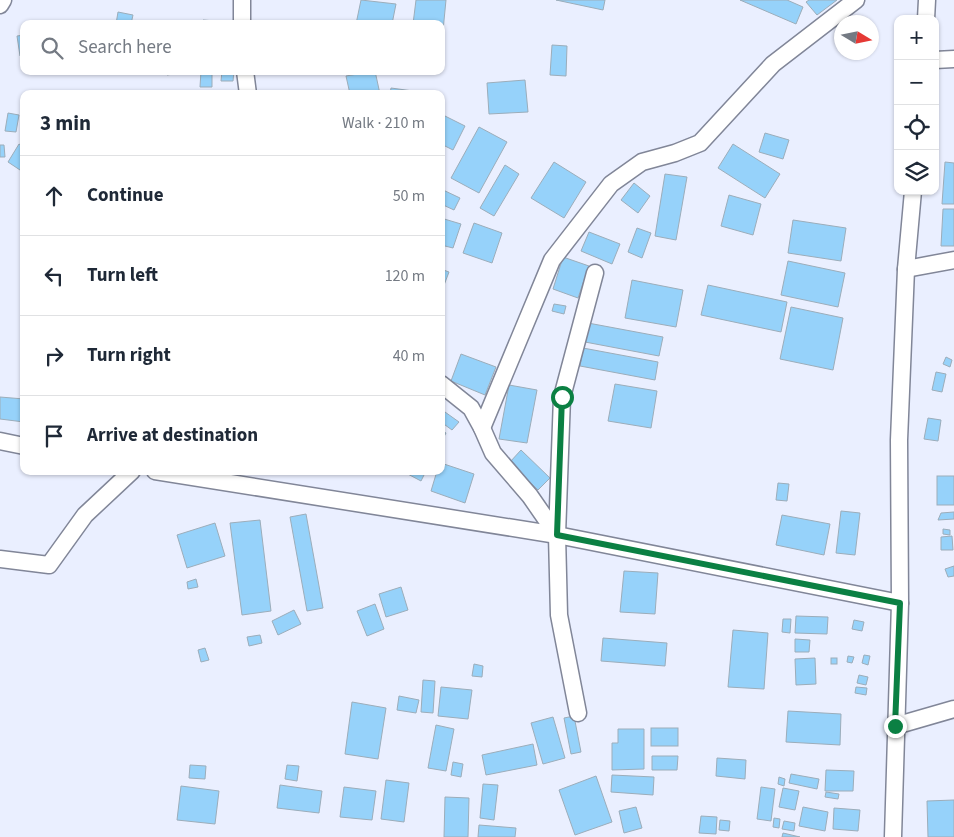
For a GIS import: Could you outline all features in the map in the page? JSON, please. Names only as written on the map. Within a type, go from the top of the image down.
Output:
[{"type":"street","points":[[0,5],[3,0]]},
{"type":"street","points":[[242,0],[242,20]]},
{"type":"street","points":[[482,428],[552,260],[612,184],[642,162],[675,153],[700,143],[773,64],[856,0]]},
{"type":"street","points":[[926,15],[927,0]]},
{"type":"street","points":[[939,60],[954,59]]},
{"type":"street","points":[[246,75],[247,90]]},
{"type":"street","points":[[893,837],[900,603],[899,440],[906,269],[913,195]]},
{"type":"street","points":[[906,269],[954,260]]},
{"type":"street","points":[[578,714],[559,615],[557,535],[562,397],[594,273]]},
{"type":"street","points":[[445,387],[471,408],[482,428],[492,453],[530,496],[557,535]]},
{"type":"street","points":[[0,441],[20,445]]},
{"type":"street","points":[[0,559],[50,565],[86,515],[128,475]]},
{"type":"street","points":[[180,475],[557,535],[900,603]]},
{"type":"street","points":[[895,726],[954,709]]},
{"type":"building","points":[[361,0],[396,4],[393,20],[357,20]]},
{"type":"building","points":[[416,0],[446,0],[444,20],[414,20]]},
{"type":"building","points":[[556,0],[605,0],[603,10]]},
{"type":"building","points":[[740,0],[787,0],[803,7],[796,24]]},
{"type":"building","points":[[809,0],[837,0],[817,15],[806,2]]},
{"type":"building","points":[[118,12],[133,15],[132,20],[117,20]]},
{"type":"building","points":[[17,36],[20,36],[20,56]]},
{"type":"building","points":[[552,45],[567,46],[566,76],[550,75]]},
{"type":"building","points":[[201,75],[212,75],[212,87],[200,87]]},
{"type":"building","points":[[222,75],[234,75],[233,81],[221,81]]},
{"type":"building","points":[[376,75],[379,90],[349,90],[346,76]]},
{"type":"building","points":[[525,80],[528,112],[489,114],[487,83]]},
{"type":"building","points":[[8,113],[19,115],[16,132],[5,131]]},
{"type":"building","points":[[445,116],[465,126],[453,150],[445,146]]},
{"type":"building","points":[[479,127],[507,142],[479,193],[451,178]]},
{"type":"building","points":[[765,133],[789,140],[783,159],[759,152]]},
{"type":"building","points":[[19,144],[20,145],[20,170],[8,162]]},
{"type":"building","points":[[733,144],[780,174],[765,198],[718,168]]},
{"type":"building","points":[[0,145],[4,145],[5,157],[0,157]]},
{"type":"building","points":[[554,162],[586,182],[564,218],[531,198]]},
{"type":"building","points":[[945,162],[954,163],[954,204],[942,204]]},
{"type":"building","points":[[505,165],[519,174],[494,216],[480,208]]},
{"type":"building","points":[[665,174],[687,177],[676,240],[655,236]]},
{"type":"building","points":[[634,183],[650,196],[638,213],[621,200]]},
{"type":"building","points":[[445,191],[460,198],[454,210],[445,206]]},
{"type":"building","points":[[729,195],[761,204],[753,235],[721,226]]},
{"type":"building","points":[[943,209],[954,209],[954,246],[941,246]]},
{"type":"building","points":[[445,219],[461,224],[453,248],[445,246]]},
{"type":"building","points":[[793,220],[846,228],[841,261],[788,253]]},
{"type":"building","points":[[474,223],[502,233],[492,263],[463,253]]},
{"type":"building","points":[[637,228],[651,233],[642,258],[628,252]]},
{"type":"building","points":[[589,232],[620,244],[612,264],[581,251]]},
{"type":"building","points":[[563,257],[589,266],[578,298],[553,289]]},
{"type":"building","points":[[788,261],[845,273],[838,307],[781,295]]},
{"type":"building","points":[[445,270],[449,272],[445,282]]},
{"type":"building","points":[[632,280],[683,290],[676,327],[625,318]]},
{"type":"building","points":[[708,285],[787,302],[781,332],[701,315]]},
{"type":"building","points":[[554,304],[566,306],[564,314],[552,311]]},
{"type":"building","points":[[791,307],[843,318],[833,370],[780,359]]},
{"type":"building","points":[[588,323],[663,337],[659,356],[585,342]]},
{"type":"building","points":[[583,348],[658,362],[655,380],[580,366]]},
{"type":"building","points":[[461,354],[496,367],[485,395],[451,381]]},
{"type":"building","points":[[946,357],[952,360],[950,367],[943,364]]},
{"type":"building","points":[[936,372],[946,374],[942,392],[932,390]]},
{"type":"building","points":[[615,384],[657,391],[651,428],[608,421]]},
{"type":"building","points":[[509,385],[537,390],[527,443],[499,439]]},
{"type":"building","points":[[0,397],[20,399],[20,422],[0,419]]},
{"type":"building","points":[[445,412],[459,422],[452,430],[445,425]]},
{"type":"building","points":[[928,418],[941,420],[938,441],[924,439]]},
{"type":"building","points":[[521,450],[550,478],[538,490],[510,462]]},
{"type":"building","points":[[445,464],[474,474],[465,503],[431,491],[436,475],[445,475]]},
{"type":"building","points":[[410,475],[424,475],[421,481]]},
{"type":"building","points":[[937,476],[954,476],[954,505],[937,505]]},
{"type":"building","points":[[778,483],[789,484],[787,501],[776,500]]},
{"type":"building","points":[[841,511],[860,513],[855,555],[836,553]]},
{"type":"building","points":[[954,512],[954,519],[938,520],[941,513]]},
{"type":"building","points":[[306,514],[323,608],[307,611],[290,517]]},
{"type":"building","points":[[782,515],[830,524],[824,555],[776,545]]},
{"type":"building","points":[[260,520],[271,611],[242,615],[230,523]]},
{"type":"building","points":[[215,523],[225,556],[187,568],[177,535]]},
{"type":"building","points":[[943,529],[950,530],[950,535],[943,534]]},
{"type":"building","points":[[952,536],[953,550],[941,550],[941,537]]},
{"type":"building","points":[[954,566],[954,576],[948,577],[945,569]]},
{"type":"building","points":[[624,571],[658,573],[655,614],[620,612]]},
{"type":"building","points":[[196,579],[198,587],[188,589],[187,582]]},
{"type":"building","points":[[401,587],[408,610],[386,617],[379,594]]},
{"type":"building","points":[[375,604],[384,629],[367,636],[357,611]]},
{"type":"building","points":[[294,610],[301,624],[278,635],[272,621]]},
{"type":"building","points":[[796,616],[828,617],[827,634],[795,633]]},
{"type":"building","points":[[783,619],[791,619],[790,633],[782,632]]},
{"type":"building","points":[[854,620],[864,622],[862,631],[852,629]]},
{"type":"building","points":[[733,630],[768,633],[764,689],[728,687]]},
{"type":"building","points":[[260,635],[262,643],[249,646],[247,637]]},
{"type":"building","points":[[603,638],[667,643],[665,666],[601,661]]},
{"type":"building","points":[[795,639],[810,640],[809,652],[795,652]]},
{"type":"building","points":[[205,648],[209,660],[201,662],[198,650]]},
{"type":"building","points":[[864,655],[870,656],[868,665],[862,663]]},
{"type":"building","points":[[848,656],[854,657],[852,663],[847,662]]},
{"type":"building","points":[[815,658],[816,684],[796,685],[795,659]]},
{"type":"building","points":[[831,658],[837,658],[837,664],[831,664]]},
{"type":"building","points":[[474,664],[483,666],[482,677],[472,676]]},
{"type":"building","points":[[859,675],[868,677],[866,685],[857,683]]},
{"type":"building","points":[[423,680],[435,681],[433,713],[421,712]]},
{"type":"building","points":[[441,687],[472,690],[468,719],[438,716]]},
{"type":"building","points":[[856,687],[867,688],[866,695],[855,693]]},
{"type":"building","points":[[399,696],[419,700],[416,713],[397,710]]},
{"type":"building","points":[[352,702],[386,708],[378,759],[345,754]]},
{"type":"building","points":[[788,711],[841,714],[840,745],[786,742]]},
{"type":"building","points":[[574,716],[581,752],[571,754],[564,718]]},
{"type":"building","points":[[553,717],[565,758],[543,764],[531,723]]},
{"type":"building","points":[[436,725],[454,729],[446,771],[428,768]]},
{"type":"building","points":[[651,728],[678,728],[678,746],[651,746]]},
{"type":"building","points":[[618,729],[644,729],[644,769],[612,770],[612,743],[618,743]]},
{"type":"building","points":[[533,744],[537,765],[486,775],[482,755]]},
{"type":"building","points":[[652,756],[678,756],[677,770],[652,770]]},
{"type":"building","points":[[717,758],[746,760],[745,779],[716,776]]},
{"type":"building","points":[[453,762],[463,764],[461,777],[451,775]]},
{"type":"building","points":[[190,765],[206,766],[205,779],[189,778]]},
{"type":"building","points":[[287,765],[299,766],[297,781],[285,779]]},
{"type":"building","points":[[826,770],[854,771],[853,791],[825,791]]},
{"type":"building","points":[[791,774],[819,779],[817,789],[789,783]]},
{"type":"building","points":[[612,775],[654,777],[653,795],[611,792]]},
{"type":"building","points":[[596,776],[612,822],[575,835],[559,790]]},
{"type":"building","points":[[779,777],[785,779],[784,786],[778,784]]},
{"type":"building","points":[[386,780],[409,783],[404,822],[381,819]]},
{"type":"building","points":[[483,784],[498,785],[494,820],[480,818]]},
{"type":"building","points":[[280,785],[322,791],[319,813],[277,808]]},
{"type":"building","points":[[181,786],[219,791],[215,824],[177,820]]},
{"type":"building","points":[[344,787],[376,791],[372,820],[340,817]]},
{"type":"building","points":[[761,787],[775,789],[771,821],[757,819]]},
{"type":"building","points":[[783,788],[799,791],[795,810],[779,807]]},
{"type":"building","points":[[826,792],[839,794],[838,799],[825,797]]},
{"type":"building","points":[[445,797],[469,798],[468,837],[444,837]]},
{"type":"building","points":[[954,800],[954,837],[928,837],[927,801]]},
{"type":"building","points":[[636,807],[642,828],[624,833],[619,811]]},
{"type":"building","points":[[803,807],[828,812],[825,831],[799,826]]},
{"type":"building","points":[[834,808],[860,810],[858,831],[833,829]]},
{"type":"building","points":[[701,816],[717,817],[716,834],[699,833]]},
{"type":"building","points":[[774,818],[780,819],[779,828],[773,827]]},
{"type":"building","points":[[720,820],[730,821],[729,831],[719,830]]},
{"type":"building","points":[[784,821],[795,823],[794,831],[782,829]]},
{"type":"building","points":[[479,825],[516,828],[515,837],[478,837]]},
{"type":"building","points":[[783,833],[800,837],[782,837]]},
{"type":"route","points":[[562,397],[557,535],[772,576],[900,603],[895,726]]}]
